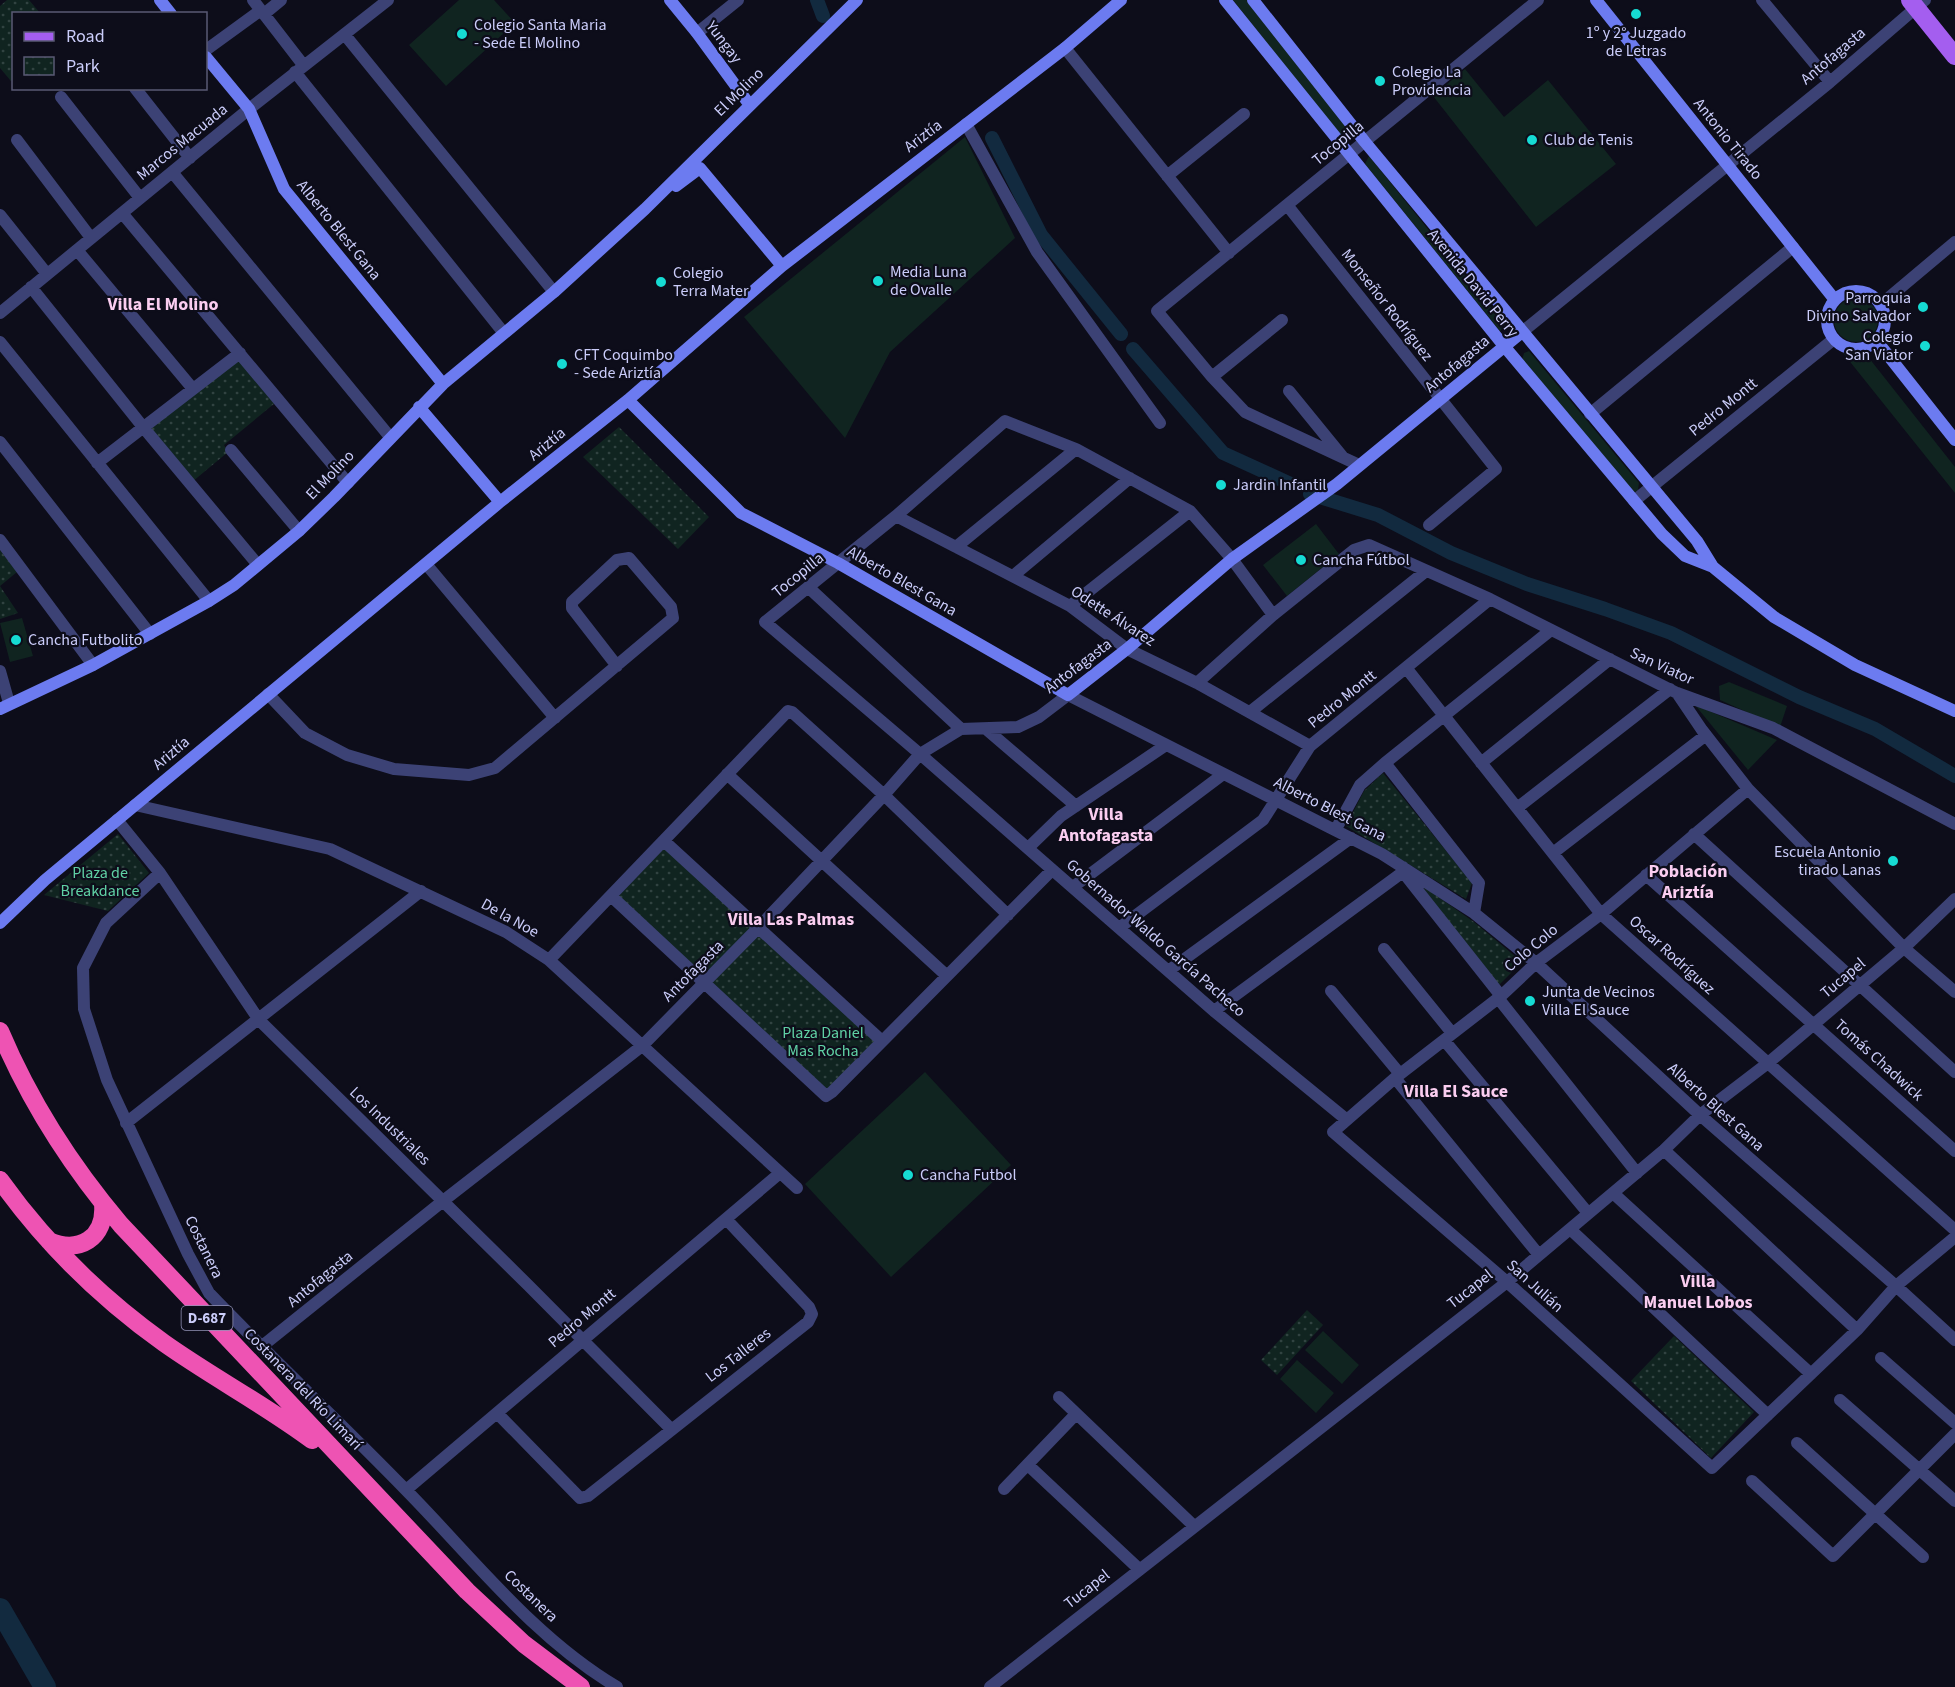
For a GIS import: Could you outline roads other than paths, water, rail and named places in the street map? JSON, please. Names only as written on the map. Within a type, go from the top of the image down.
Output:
[{"type":"highway","name":"Costanera del Río Limarí","points":[[0,1031],[27,1090],[53,1134],[103,1204],[202,1313],[338,1453],[454,1578],[505,1628],[579,1686]]},
{"type":"highway","name":"Costanera del Río Limarí","points":[[0,1180],[49,1241],[106,1297],[144,1329],[285,1420],[317,1443],[367,1486]]},
{"type":"highway","points":[[49,1241],[71,1246],[91,1238],[103,1219],[103,1204]]},
{"type":"main road","name":"Yungay","points":[[670,0],[698,33],[749,104]]},
{"type":"main road","name":"El Molino","points":[[5,706],[93,665],[234,585],[298,531],[348,483],[442,384],[554,292],[645,209],[857,0]]},
{"type":"main road","name":"Ariztía","points":[[0,923],[45,880],[500,502],[628,400],[782,267],[1065,48],[1121,0]]},
{"type":"main road","name":"Avenida David Perry","points":[[1224,0],[1504,346],[1662,534],[1685,556],[1713,567],[1785,623],[1855,665],[1955,711]]},
{"type":"main road","name":"Avenida David Perry","points":[[1253,0],[1365,142],[1697,541],[1713,567]]},
{"type":"main road","name":"Antonio Tirado","points":[[1596,0],[1834,300]]},
{"type":"main road","points":[[1917,2],[1955,56]]},
{"type":"main road","name":"Alberto Blest Gana","points":[[207,58],[249,109],[284,189],[442,384]]},
{"type":"main road","name":"El Molino","points":[[645,209],[700,168],[782,267]]},
{"type":"main road","points":[[1850,291],[1859,291],[1875,298],[1880,305],[1884,314],[1882,332],[1869,346],[1859,349],[1841,345],[1828,330],[1829,309],[1834,300],[1850,291]]},
{"type":"main road","name":"Antofagasta","points":[[1068,695],[1127,650],[1232,559],[1337,484],[1522,332]]},
{"type":"main road","points":[[1876,340],[1955,440]]},
{"type":"main road","name":"Alberto Blest Gana","points":[[628,400],[741,513],[838,563],[1068,695]]},
{"type":"main road","points":[[419,407],[500,502]]},
{"type":"street","points":[[207,49],[259,8],[281,0]]},
{"type":"street","name":"Marcos Macuada","points":[[2,308],[388,0]]},
{"type":"street","points":[[698,33],[738,0]]},
{"type":"street","name":"Tocopilla","points":[[1212,377],[1157,311],[1538,0]]},
{"type":"street","points":[[1762,0],[1830,82]]},
{"type":"street","name":"Antofagasta","points":[[1522,332],[1830,82],[1917,2]]},
{"type":"street","points":[[259,8],[300,69],[503,332]]},
{"type":"street","points":[[345,35],[554,292]]},
{"type":"street","points":[[1065,48],[1229,253]]},
{"type":"street","points":[[137,90],[190,158]]},
{"type":"street","points":[[60,97],[140,198]]},
{"type":"street","points":[[1167,176],[1244,114]]},
{"type":"street","points":[[966,124],[1037,252],[1160,423]]},
{"type":"street","points":[[17,140],[91,238]]},
{"type":"street","points":[[172,172],[390,437]]},
{"type":"street","name":"Monseñor Rodríguez","points":[[1287,206],[1496,469],[1429,525]]},
{"type":"street","points":[[122,213],[348,483]]},
{"type":"street","points":[[0,215],[47,274]]},
{"type":"street","points":[[1880,305],[1955,242]]},
{"type":"street","points":[[1590,414],[1793,247]]},
{"type":"street","points":[[77,250],[193,389]]},
{"type":"street","points":[[31,287],[258,565]]},
{"type":"street","points":[[1282,320],[1212,377],[1245,412],[1359,465]]},
{"type":"street","name":"Pedro Montt","points":[[1634,501],[1834,339]]},
{"type":"street","points":[[0,342],[209,601]]},
{"type":"street","points":[[98,463],[240,353]]},
{"type":"street","points":[[1289,391],[1343,458]]},
{"type":"street","name":"Tocopilla","points":[[920,754],[765,622],[896,516],[1005,421],[1076,449]]},
{"type":"street","points":[[0,442],[150,634]]},
{"type":"street","points":[[956,547],[1076,449],[1190,511],[1232,559],[1273,615],[1197,683]]},
{"type":"street","points":[[231,450],[298,531]]},
{"type":"street","points":[[1013,576],[1130,478]]},
{"type":"street","points":[[1070,606],[1190,511]]},
{"type":"street","name":"Odette Álvarez","points":[[896,516],[1070,606],[1127,650],[1197,683],[1310,746]]},
{"type":"street","points":[[0,540],[93,665]]},
{"type":"street","name":"San Viator","points":[[1273,615],[1353,550],[1369,546],[1490,599],[1673,691],[1773,728],[1955,824]]},
{"type":"street","points":[[268,694],[305,733],[347,755],[394,769],[469,775],[495,768],[617,666],[673,618],[671,607],[629,558],[618,560],[572,602],[572,608],[617,666]]},
{"type":"street","points":[[426,564],[555,718]]},
{"type":"street","points":[[1250,712],[1426,571]]},
{"type":"street","points":[[808,587],[961,729]]},
{"type":"street","name":"Pedro Montt","points":[[1119,928],[1263,820],[1310,746],[1490,599]]},
{"type":"street","points":[[1336,829],[1360,785],[1551,630]]},
{"type":"street","points":[[1481,763],[1610,659]]},
{"type":"street","name":"Oscar Rodríguez","points":[[1407,669],[1601,914],[1955,1230]]},
{"type":"street","points":[[0,671],[5,706]]},
{"type":"street","points":[[1517,808],[1673,691],[1748,789],[1904,948],[1954,989]]},
{"type":"street","name":"Antofagasta","points":[[261,1347],[642,1046],[759,927],[920,754],[961,729],[1018,727],[1039,717],[1068,695]]},
{"type":"street","name":"Alberto Blest Gana","points":[[1068,695],[1222,775],[1336,829],[1474,913],[1536,963],[1700,1115],[1953,1336]]},
{"type":"street","points":[[549,960],[788,711],[792,712],[884,795],[1008,915]]},
{"type":"street","points":[[986,729],[1076,806]]},
{"type":"street","points":[[1553,853],[1706,735]]},
{"type":"street","points":[[1028,848],[1061,816],[1166,745]]},
{"type":"street","name":"Gobernador Waldo García Pacheco","points":[[920,754],[1214,1011],[1347,1120]]},
{"type":"street","points":[[1385,763],[1479,883],[1474,913]]},
{"type":"street","points":[[727,774],[947,976]]},
{"type":"street","points":[[1073,887],[1222,775]]},
{"type":"street","name":"Colo Colo","points":[[1333,1132],[1398,1076],[1499,997],[1536,963],[1601,914],[1748,789]]},
{"type":"street","name":"De la Noe","points":[[135,805],[330,849],[506,932],[549,960],[797,1188]]},
{"type":"street","name":"Los Industriales","points":[[117,820],[160,873],[259,1020],[671,1430]]},
{"type":"street","points":[[1694,834],[1955,1072]]},
{"type":"street","points":[[1168,971],[1351,838]]},
{"type":"street","points":[[664,841],[882,1041]]},
{"type":"street","points":[[1214,1011],[1403,869],[1499,997],[1637,1173]]},
{"type":"street","points":[[612,896],[826,1096],[1052,870]]},
{"type":"street","name":"Costanera","points":[[160,873],[106,923],[83,968],[84,1009],[106,1080],[188,1254],[209,1293],[406,1490],[516,1607],[590,1671],[617,1687]]},
{"type":"street","name":"Tomás Chadwick","points":[[1646,875],[1955,1151]]},
{"type":"street","points":[[126,1123],[422,891]]},
{"type":"street","name":"Tucapel","points":[[990,1687],[1507,1282],[1664,1150],[1700,1115],[1768,1063],[1904,948],[1955,899]]},
{"type":"street","points":[[1384,949],[1448,1036],[1588,1214]]},
{"type":"street","points":[[1331,991],[1539,1255]]},
{"type":"street","name":"San Julián","points":[[1333,1132],[1507,1282],[1712,1468],[1768,1415]]},
{"type":"street","points":[[1664,1150],[1857,1330]]},
{"type":"street","name":"Pedro Montt","points":[[406,1490],[780,1173]]},
{"type":"street","points":[[1613,1193],[1811,1374]]},
{"type":"street","name":"Los Talleres","points":[[497,1413],[580,1498],[588,1496],[808,1322],[812,1314],[809,1307],[726,1219]]},
{"type":"street","points":[[1569,1229],[1768,1415],[1857,1330],[1896,1286],[1955,1237]]},
{"type":"street","points":[[1881,1358],[1955,1423]]},
{"type":"street","points":[[1059,1397],[1194,1526]]},
{"type":"street","points":[[1840,1400],[1955,1501]]},
{"type":"street","points":[[1004,1489],[1076,1414]]},
{"type":"street","points":[[1752,1481],[1833,1556],[1955,1434]]},
{"type":"street","points":[[1797,1443],[1923,1557]]},
{"type":"street","points":[[1028,1465],[1139,1569]]},
{"type":"street","points":[[579,1686],[590,1671]]},
{"type":"waterway","points":[[817,0],[823,16]]},
{"type":"waterway","points":[[992,138],[1041,235],[1121,334]]},
{"type":"waterway","points":[[1133,349],[1223,453],[1293,485]]},
{"type":"waterway","points":[[1310,494],[1378,515],[1451,553],[1527,584],[1671,633],[1799,697],[1875,729],[1955,776]]},
{"type":"waterway","points":[[0,1609],[45,1687]]},
{"type":"place","name":"1º y 2° Juzgado de Letras","points":[[1636,14]]},
{"type":"place","name":"Colegio Santa Maria - Sede El Molino","points":[[462,34]]},
{"type":"place","name":"Colegio La Providencia","points":[[1380,81]]},
{"type":"place","name":"Club de Tenis","points":[[1532,140]]},
{"type":"place","name":"Media Luna de Ovalle","points":[[878,281]]},
{"type":"place","name":"Colegio Terra Mater","points":[[661,282]]},
{"type":"place","name":"Parroquia Divino Salvador","points":[[1923,307]]},
{"type":"place","name":"Colegio San Viator","points":[[1925,346]]},
{"type":"place","name":"CFT Coquimbo - Sede Ariztía","points":[[562,364]]},
{"type":"place","name":"Jardin Infantil","points":[[1221,485]]},
{"type":"place","name":"Cancha Fútbol","points":[[1301,560]]},
{"type":"place","name":"Cancha Futbolito","points":[[16,640]]},
{"type":"place","name":"Escuela Antonio tirado Lanas","points":[[1893,861]]},
{"type":"place","name":"Junta de Vecinos Villa El Sauce","points":[[1530,1001]]},
{"type":"place","name":"Cancha Futbol","points":[[908,1175]]},
{"type":"district","name":"Villa El Molino","points":[[163,304]]},
{"type":"district","name":"Villa Antofagasta","points":[[1106,824]]},
{"type":"district","name":"Población Ariztía","points":[[1688,881]]},
{"type":"district","name":"Villa Las Palmas","points":[[791,919]]},
{"type":"district","name":"Villa El Sauce","points":[[1456,1091]]},
{"type":"district","name":"Villa Manuel Lobos","points":[[1698,1291]]},
{"type":"park label","name":"Plaza de Breakdance","points":[[100,882]]},
{"type":"park label","name":"Plaza Daniel Mas Rocha","points":[[823,1042]]}]
